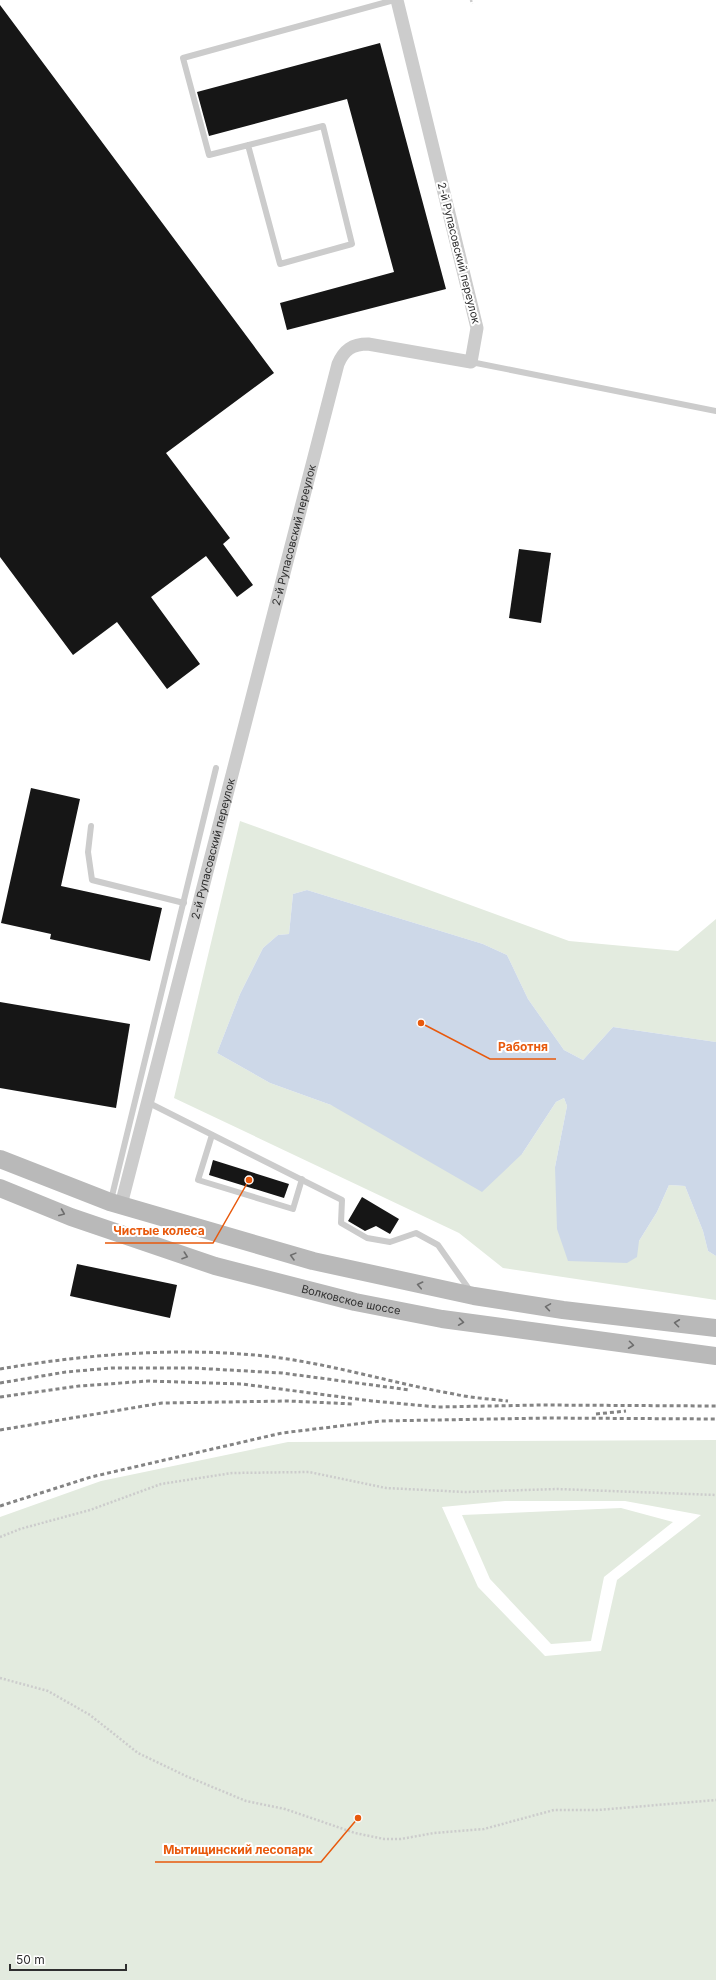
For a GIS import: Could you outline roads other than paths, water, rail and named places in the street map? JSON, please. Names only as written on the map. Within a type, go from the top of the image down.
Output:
[{"type":"main road","points":[[0,1159],[116,1204],[295,1257],[474,1296],[563,1310],[716,1328]]},
{"type":"main road","name":"Волковское шоссе","points":[[4,1193],[35,1202],[71,1217],[215,1266],[355,1302],[450,1320],[716,1356]]},
{"type":"street","name":"2-й Рупасовский переулок","points":[[116,1204],[149,1103],[338,364],[344,353],[357,344],[368,344],[471,362],[477,328],[397,0]]},
{"type":"lane","points":[[248,145],[280,264],[352,244],[323,126],[248,145],[209,155],[183,58],[394,0]]},
{"type":"lane","points":[[471,362],[716,411]]},
{"type":"lane","points":[[116,1204],[216,768]]},
{"type":"lane","points":[[91,826],[88,852],[92,880],[184,903]]},
{"type":"lane","points":[[149,1103],[342,1200],[341,1223],[367,1238],[390,1242],[416,1233],[438,1245],[474,1296]]},
{"type":"lane","points":[[212,1135],[198,1180],[293,1209],[302,1179]]},
{"type":"water","points":[[307,890],[483,944],[507,955],[528,999],[564,1050],[583,1060],[613,1027],[716,1042],[716,1256],[708,1251],[703,1231],[685,1186],[669,1185],[657,1212],[639,1241],[637,1257],[627,1263],[568,1261],[557,1229],[555,1167],[567,1106],[564,1098],[556,1102],[522,1154],[482,1192],[331,1105],[270,1083],[217,1053],[240,994],[263,948],[278,935],[289,934],[293,894]]},
{"type":"railway","points":[[0,1369],[66,1359],[99,1356],[165,1352],[232,1353],[313,1363],[461,1395],[508,1401]]},
{"type":"railway","points":[[0,1383],[66,1372],[111,1368],[193,1368],[282,1373],[410,1390]]},
{"type":"railway","points":[[0,1397],[79,1386],[148,1381],[242,1384],[372,1401],[438,1407],[542,1405],[716,1406]]},
{"type":"railway","points":[[0,1430],[162,1403],[288,1401],[354,1404]]},
{"type":"railway","points":[[596,1414],[626,1411]]},
{"type":"railway","points":[[0,1506],[91,1477],[282,1433],[381,1421],[548,1418],[716,1419]]},
{"type":"place","name":"Работня","points":[[421,1023]]},
{"type":"place","name":"Чистые колеса","points":[[249,1180]]},
{"type":"place","name":"Мытищинский лесопарк","points":[[358,1818]]}]
